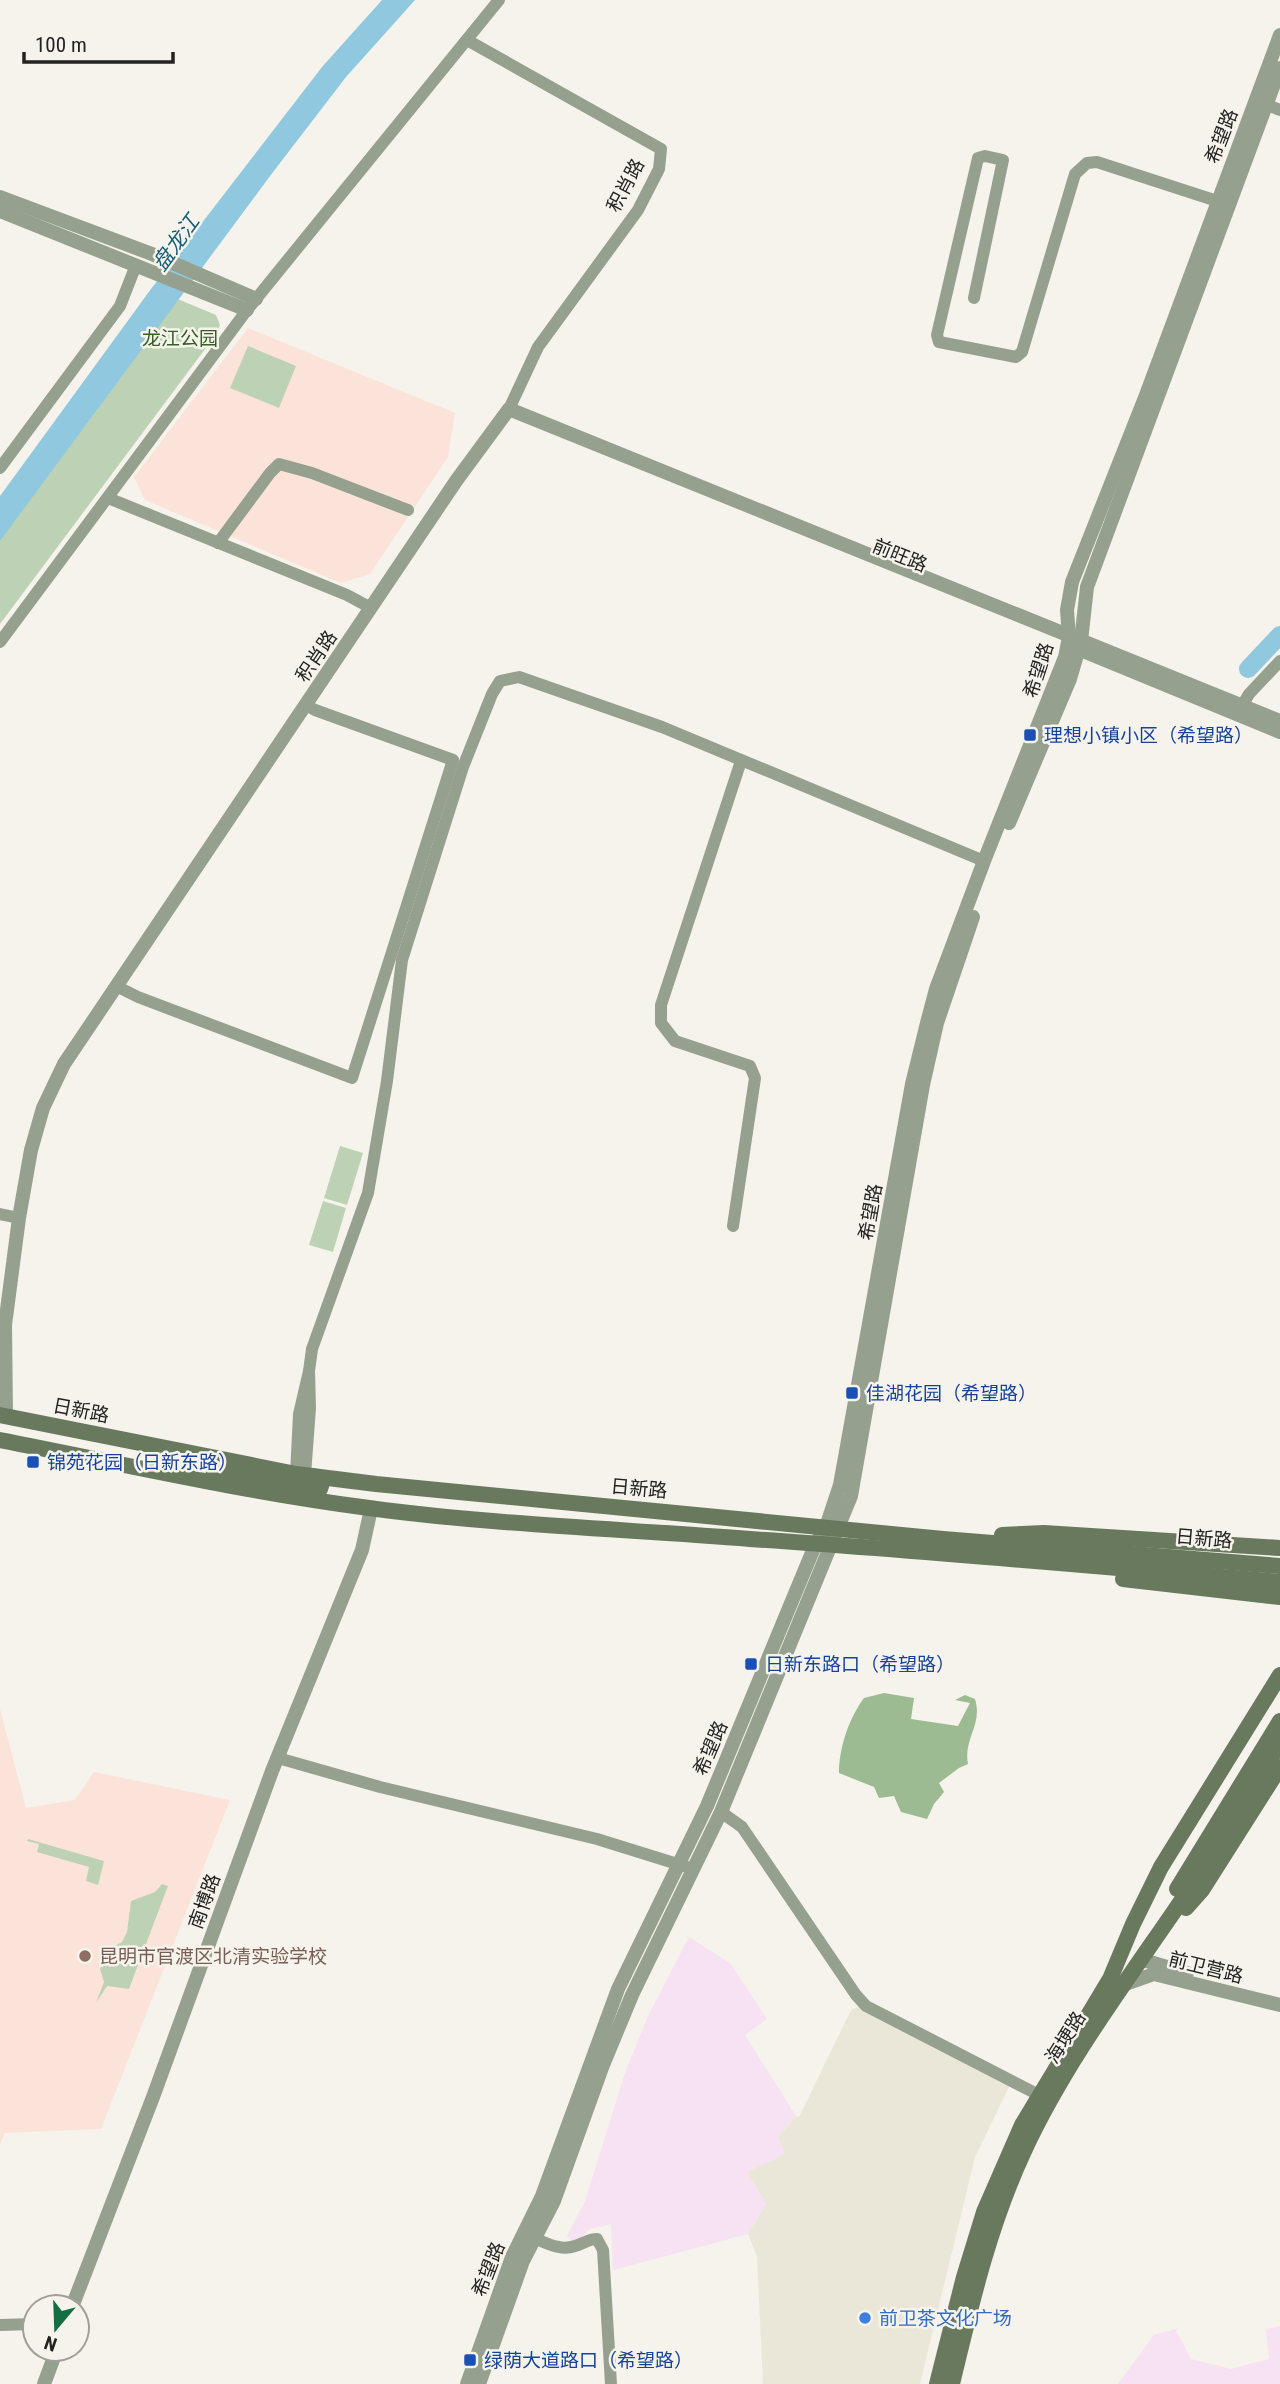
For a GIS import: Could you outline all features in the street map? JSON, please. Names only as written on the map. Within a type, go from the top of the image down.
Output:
[{"type":"main road","name":"日新路","points":[[3,1416],[305,1475],[376,1484],[943,1539],[1280,1566]]},
{"type":"main road","name":"日新路","points":[[0,1440],[176,1477],[371,1509],[1280,1582]]},
{"type":"main road","points":[[176,1477],[248,1476],[320,1489],[322,1483],[305,1475]]},
{"type":"main road","points":[[943,1539],[1044,1533],[1280,1548]]},
{"type":"main road","name":"日新路","points":[[958,1555],[1090,1575],[1280,1597]]},
{"type":"main road","points":[[1117,1976],[1133,1924],[1160,1867],[1280,1675]]},
{"type":"main road","name":"海埂路","points":[[952,2384],[982,2263],[1024,2150],[1117,1976],[1160,1888],[1196,1826],[1280,1695]]},
{"type":"main road","points":[[1140,1959],[1149,1935],[1280,1721]]},
{"type":"main road","name":"海埂路","points":[[937,2384],[964,2277],[984,2212],[1006,2158],[1039,2095],[1117,1976],[1140,1959],[1221,1839],[1280,1743]]},
{"type":"main road","points":[[1140,1959],[1202,1890],[1280,1767]]},
{"type":"street","points":[[0,642],[252,305],[499,0]]},
{"type":"street","name":"希望路","points":[[1267,105],[1280,35]]},
{"type":"street","name":"积肖路","points":[[3,1416],[5,1325],[19,1218],[31,1150],[43,1108],[64,1064],[456,481],[507,411],[538,347],[638,210],[659,169],[661,149],[467,40]]},
{"type":"street","name":"希望路","points":[[687,1867],[707,1806],[824,1544],[851,1496],[920,1099],[937,1023],[992,864],[1070,679],[1074,643],[1067,610],[1072,582],[1197,274],[1228,188],[1267,105],[1280,68]]},
{"type":"street","points":[[974,298],[1003,160],[985,156],[978,158],[937,340],[1016,357],[1022,352],[1075,174],[1087,163],[1097,162],[1217,201]]},
{"type":"street","name":"希望路","points":[[1197,274],[1217,201],[1228,188]]},
{"type":"street","points":[[0,197],[229,285],[252,305]]},
{"type":"street","points":[[0,211],[221,299],[252,305]]},
{"type":"street","points":[[0,468],[120,306],[140,266]]},
{"type":"street","name":"前旺路","points":[[507,411],[1074,643],[1280,733]]},
{"type":"street","points":[[218,543],[279,464],[312,473],[408,510]]},
{"type":"street","points":[[108,498],[347,595],[371,608]]},
{"type":"street","name":"希望路","points":[[833,1528],[912,1084],[936,989],[984,861],[1074,643]]},
{"type":"street","name":"前旺路","points":[[1074,643],[1280,721]]},
{"type":"street","points":[[1242,706],[1249,694],[1280,661]]},
{"type":"street","points":[[305,1475],[312,1349],[368,1193],[387,1081],[402,960],[463,767],[496,685],[506,678],[519,677],[662,727],[984,861]]},
{"type":"street","points":[[116,986],[138,997],[352,1078],[453,760],[306,705]]},
{"type":"street","points":[[733,1226],[755,1077],[750,1066],[675,1041],[661,1023],[661,1005],[741,761]]},
{"type":"street","points":[[0,1214],[19,1218]]},
{"type":"street","name":"南博路","points":[[77,2293],[278,1758],[362,1550],[371,1509]]},
{"type":"street","name":"希望路","points":[[479,2384],[523,2261],[542,2196],[618,1989],[721,1812],[824,1544]]},
{"type":"street","points":[[278,1758],[380,1787],[597,1839],[687,1867]]},
{"type":"street","points":[[721,1812],[743,1827],[866,2006],[1039,2095]]},
{"type":"street","name":"前卫营路","points":[[1140,1959],[1206,1979],[1280,1996]]},
{"type":"street","name":"前卫营路","points":[[1117,1976],[1154,1974],[1280,2005]]},
{"type":"street","points":[[529,2237],[562,2249],[577,2246],[588,2239],[597,2239],[603,2250],[611,2384]]},
{"type":"street","name":"希望路","points":[[467,2384],[512,2257],[529,2237]]},
{"type":"street","points":[[0,2325],[21,2324]]},
{"type":"street","points":[[44,2384],[52,2363]]},
{"type":"shaded area","points":[[248,328],[455,413],[448,457],[370,574],[341,583],[145,500],[134,477]]},
{"type":"shaded area","name":"昆明市官渡区北清实验学校","points":[[0,1709],[26,1808],[75,1800],[94,1772],[230,1800],[101,2129],[5,2133],[0,2144]]},
{"type":"shaded area","points":[[689,1937],[730,1963],[767,2019],[745,2035],[796,2116],[778,2137],[785,2154],[747,2172],[766,2204],[748,2234],[613,2270],[611,2224],[590,2229],[575,2243],[567,2236],[585,2201],[626,2070],[649,2014]]},
{"type":"shaded area","points":[[858,2007],[1010,2085],[975,2157],[920,2384],[763,2384],[757,2257],[748,2234],[766,2204],[747,2172],[784,2154],[778,2137],[796,2116],[799,2117],[851,2010]]},
{"type":"shaded area","points":[[1280,2326],[1280,2384],[1118,2384],[1154,2335],[1175,2329],[1191,2359],[1231,2369],[1269,2359],[1266,2329]]},
{"type":"green space","name":"龙江公园","points":[[175,298],[216,315],[220,325],[214,337],[0,624],[0,538]]},
{"type":"green space","points":[[248,346],[296,366],[279,408],[230,388]]},
{"type":"green space","points":[[340,1146],[363,1153],[347,1205],[324,1198]]},
{"type":"green space","points":[[323,1201],[346,1208],[333,1252],[309,1245]]},
{"type":"green space","points":[[884,1693],[914,1698],[911,1719],[958,1726],[970,1703],[955,1700],[965,1695],[975,1699],[977,1717],[968,1747],[968,1764],[939,1783],[944,1792],[927,1819],[901,1812],[894,1796],[879,1798],[874,1787],[839,1773],[843,1744],[849,1724],[859,1706],[864,1698]]},
{"type":"green space","points":[[28,1839],[104,1861],[98,1885],[86,1881],[89,1867],[37,1852],[39,1844],[27,1841]]},
{"type":"green space","points":[[162,1884],[168,1886],[129,1989],[107,1986],[96,2003],[104,1982],[100,1969],[127,1932],[131,1901],[155,1892]]},
{"type":"water","points":[[382,0],[415,0],[346,77],[270,176],[0,541],[0,496],[151,289],[322,67]]},
{"type":"waterway","points":[[1248,669],[1280,635]]},
{"type":"place","name":"理想小镇小区（希望路）","points":[[1030,735]]},
{"type":"place","name":"佳湖花园（希望路）","points":[[852,1393]]},
{"type":"place","name":"锦苑花园（日新东路）","points":[[33,1462]]},
{"type":"place","name":"日新东路口（希望路）","points":[[751,1664]]},
{"type":"place","name":"昆明市官渡区北清实验学校","points":[[85,1956]]},
{"type":"place","name":"前卫茶文化广场","points":[[865,2318]]},
{"type":"place","name":"绿荫大道路口（希望路）","points":[[470,2360]]},
{"type":"water label","name":"盘龙江","points":[[176,243]]}]
